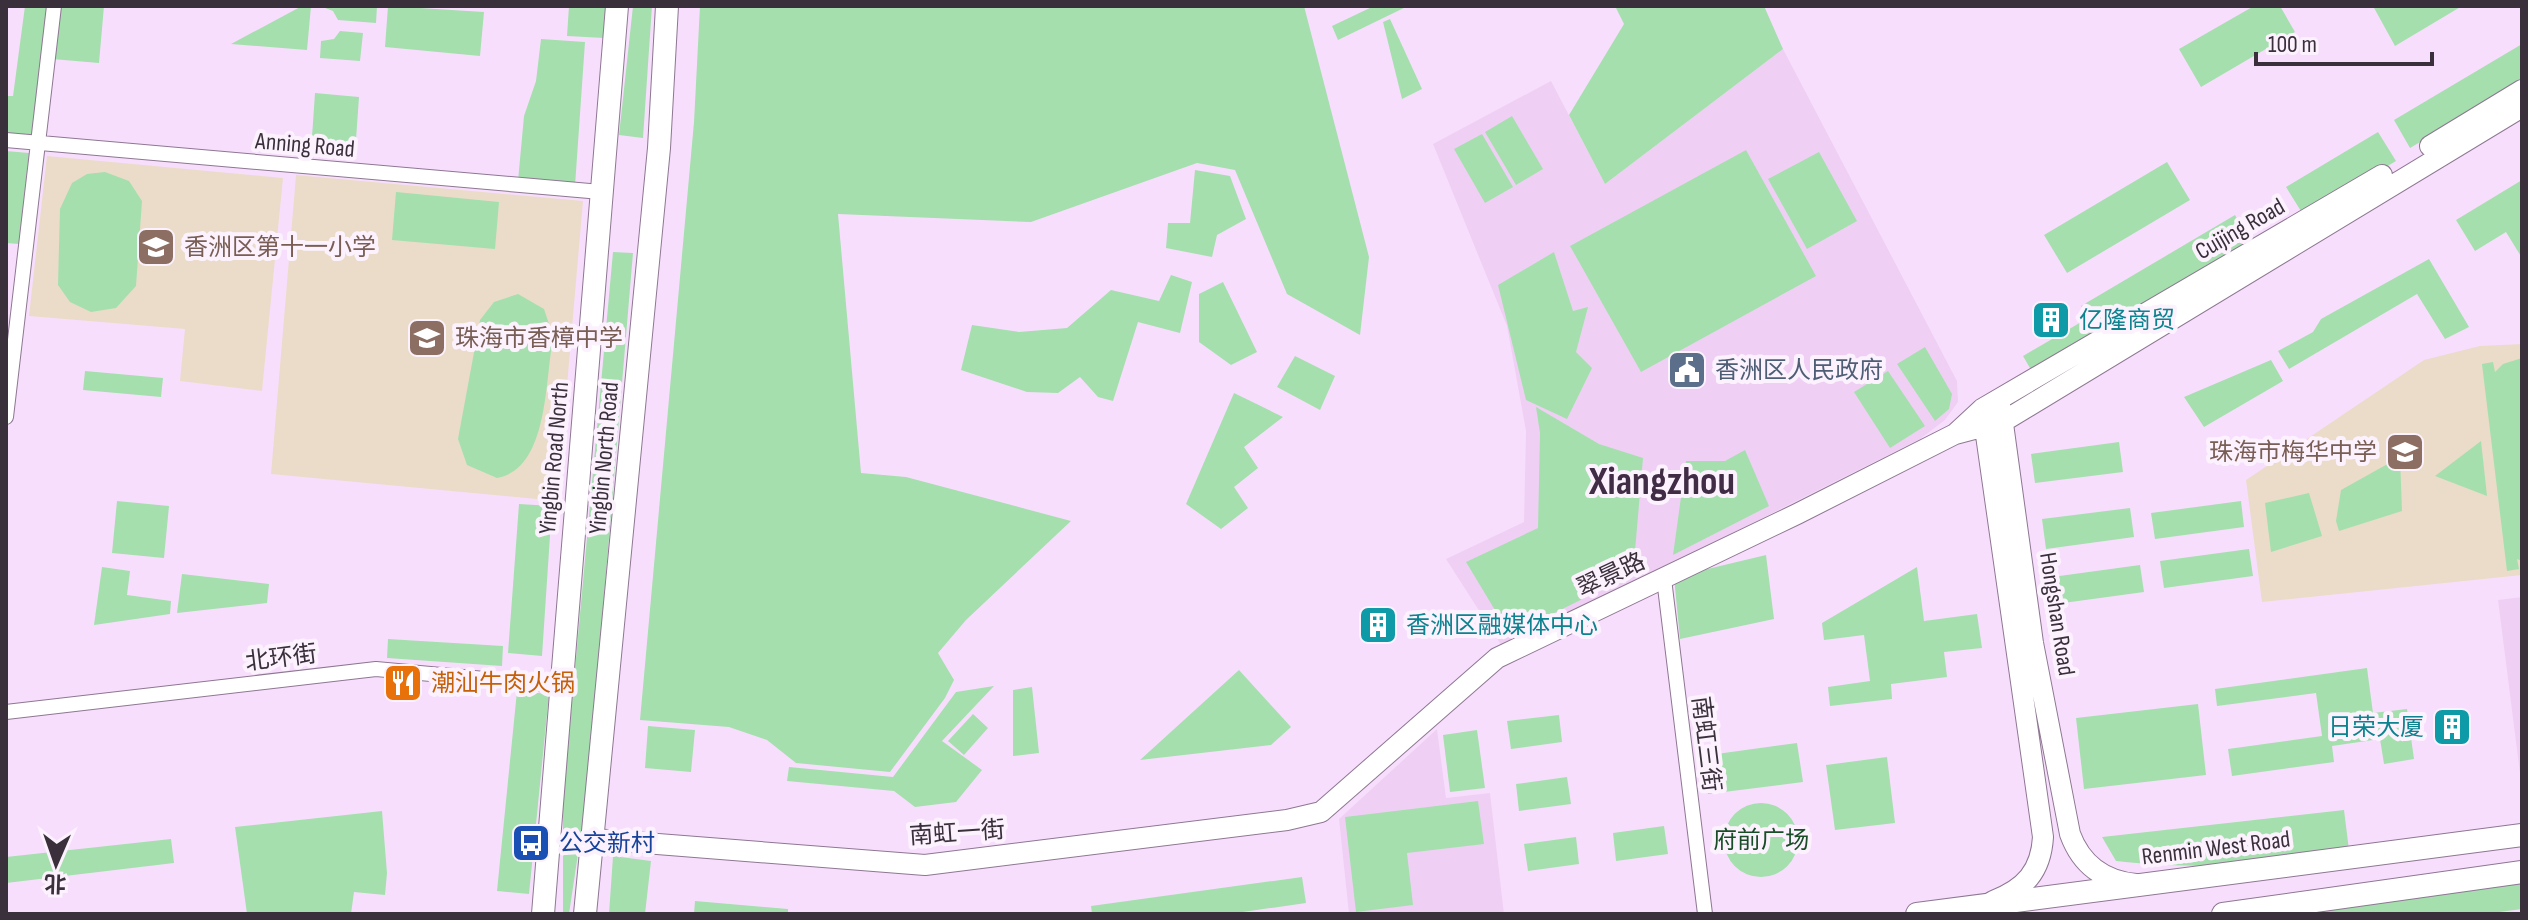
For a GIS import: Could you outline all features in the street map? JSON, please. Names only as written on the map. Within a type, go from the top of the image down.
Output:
[{"type":"main road","name":"Yingbin Road North","points":[[543,914],[617,6]]},
{"type":"main road","name":"Yingbin North Road","points":[[586,912],[659,148],[667,6]]},
{"type":"main road","name":"Cuijing Road","points":[[1993,414],[2522,90]]},
{"type":"main road","name":"Cuijing Road","points":[[1993,414],[2522,107]]},
{"type":"main road","name":"翠景路","points":[[1321,812],[1497,658],[1664,579],[1993,414]]},
{"type":"main road","name":"Hongshan Road","points":[[1993,414],[2070,834],[2079,855],[2097,872],[2140,884]]},
{"type":"main road","name":"Hongshan Road","points":[[1973,906],[2021,887],[2037,869],[2043,837],[1993,414]]},
{"type":"main road","name":"南虹一街","points":[[594,839],[925,865],[1287,820],[1321,812]]},
{"type":"main road","points":[[550,831],[559,882],[557,914]]},
{"type":"main road","name":"Renmin West Road","points":[[1917,914],[2522,835]]},
{"type":"main road","points":[[2223,914],[2522,872]]},
{"type":"street","points":[[6,417],[54,6]]},
{"type":"street","name":"Anning Road","points":[[6,140],[601,192]]},
{"type":"street","name":"南虹三街","points":[[1664,579],[1705,914]]},
{"type":"street","name":"北环街","points":[[6,712],[376,669],[561,686]]},
{"type":"shaded area","points":[[1783,49],[1957,381],[1958,402],[1945,420],[1920,439],[1503,648],[1446,559],[1524,522],[1526,431],[1507,326],[1433,144],[1551,81],[1605,184]]},
{"type":"shaded area","name":"香洲区第十一小学","points":[[47,156],[283,178],[262,391],[180,381],[185,329],[29,316]]},
{"type":"shaded area","name":"珠海市香樟中学","points":[[296,175],[583,201],[557,501],[271,474]]},
{"type":"shaded area","name":"珠海市梅华中学","points":[[2522,344],[2522,575],[2262,602],[2246,480],[2424,360],[2480,346]]},
{"type":"shaded area","points":[[2522,597],[2522,789],[2498,600]]},
{"type":"shaded area","points":[[1437,729],[1446,798],[1490,793],[1504,914],[1349,914],[1339,819]]},
{"type":"green space","points":[[25,6],[49,6],[35,140],[6,136],[6,96],[13,96]]},
{"type":"green space","points":[[57,6],[104,6],[99,63],[52,59]]},
{"type":"green space","points":[[302,6],[311,6],[307,50],[231,44]]},
{"type":"green space","points":[[320,6],[377,6],[376,23],[338,20],[333,11]]},
{"type":"green space","points":[[388,6],[484,12],[480,56],[385,47]]},
{"type":"green space","points":[[569,6],[607,6],[604,38],[567,36]]},
{"type":"green space","points":[[633,6],[652,6],[643,138],[619,135]]},
{"type":"green space","points":[[700,6],[1304,6],[1369,257],[1360,335],[1287,294],[1235,170],[1197,163],[1031,222],[838,214],[861,473],[906,477],[1071,521],[966,620],[938,653],[954,680],[945,698],[890,772],[796,763],[767,740],[729,727],[640,720],[694,122]]},
{"type":"green space","points":[[1374,6],[1408,6],[1338,40],[1332,26]]},
{"type":"green space","points":[[1615,6],[1764,6],[1783,49],[1605,184],[1569,115],[1624,24]]},
{"type":"green space","points":[[2254,6],[2280,6],[2295,32],[2201,87],[2179,49]]},
{"type":"green space","points":[[2373,6],[2462,6],[2395,46]]},
{"type":"green space","points":[[1390,19],[1422,89],[1402,99],[1383,22]]},
{"type":"green space","points":[[340,31],[363,33],[360,61],[320,58],[321,41],[334,39]]},
{"type":"green space","points":[[541,39],[585,42],[575,186],[518,181],[524,116],[536,81]]},
{"type":"green space","points":[[2522,44],[2522,82],[2410,148],[2394,120]]},
{"type":"green space","points":[[315,93],[359,97],[355,154],[311,151]]},
{"type":"green space","points":[[1512,116],[1543,169],[1516,185],[1485,132]]},
{"type":"green space","points":[[2378,132],[2396,161],[2304,216],[2286,187]]},
{"type":"green space","points":[[1482,134],[1513,187],[1485,203],[1454,149]]},
{"type":"green space","points":[[1746,150],[1816,276],[1641,372],[1570,246]]},
{"type":"green space","points":[[6,151],[29,153],[19,244],[6,243]]},
{"type":"green space","points":[[1819,152],[1857,221],[1807,249],[1768,179]]},
{"type":"green space","points":[[2167,162],[2190,200],[2067,273],[2044,235]]},
{"type":"green space","points":[[1195,170],[1230,176],[1246,219],[1217,235],[1212,257],[1166,248],[1168,223],[1190,223]]},
{"type":"green space","points":[[105,172],[129,181],[142,201],[136,286],[116,308],[91,312],[70,302],[58,285],[60,209],[72,183],[87,174]]},
{"type":"green space","points":[[2522,180],[2522,258],[2506,232],[2475,251],[2456,220]]},
{"type":"green space","points":[[396,192],[499,202],[495,249],[392,240]]},
{"type":"green space","points":[[2235,215],[2253,246],[2034,375],[2023,356],[2088,318],[2081,306]]},
{"type":"green space","points":[[613,252],[633,253],[588,787],[569,914],[563,914],[563,801]]},
{"type":"green space","points":[[1554,252],[1573,311],[1588,307],[1576,352],[1592,368],[1567,419],[1526,400],[1498,285]]},
{"type":"green space","points":[[2429,259],[2469,327],[2445,339],[2417,294],[2289,369],[2278,351],[2313,332],[2321,319]]},
{"type":"green space","points":[[1171,275],[1192,282],[1180,333],[1138,322],[1113,401],[1098,397],[1080,377],[1058,393],[1027,392],[961,370],[972,325],[1019,332],[1067,328],[1111,290],[1159,301]]},
{"type":"green space","points":[[1223,282],[1257,352],[1231,365],[1199,342],[1199,294]]},
{"type":"green space","points":[[518,294],[544,309],[552,333],[552,345],[545,403],[535,443],[526,459],[513,471],[497,478],[467,465],[458,439],[480,320],[494,302]]},
{"type":"green space","points":[[1925,347],[1952,394],[1949,409],[1935,421],[1897,364]]},
{"type":"green space","points":[[1295,356],[1335,376],[1320,410],[1277,387]]},
{"type":"green space","points":[[2522,358],[2522,561],[2517,559],[2519,569],[2507,571],[2482,364],[2493,362],[2495,372],[2503,364]]},
{"type":"green space","points":[[2271,360],[2283,381],[2204,427],[2184,397]]},
{"type":"green space","points":[[85,371],[163,378],[161,397],[83,390]]},
{"type":"green space","points":[[1888,371],[1925,426],[1890,448],[1854,392]]},
{"type":"green space","points":[[1234,393],[1283,417],[1244,447],[1258,468],[1234,487],[1248,508],[1221,529],[1186,504]]},
{"type":"green space","points":[[1536,407],[1599,444],[1643,458],[1633,574],[1510,635],[1466,562],[1538,528],[1540,433]]},
{"type":"green space","points":[[2481,441],[2487,496],[2435,476]]},
{"type":"green space","points":[[2119,442],[2123,472],[2035,483],[2031,454]]},
{"type":"green space","points":[[1745,450],[1769,506],[1673,555],[1686,461],[1725,461]]},
{"type":"green space","points":[[2400,457],[2402,511],[2339,531],[2336,521],[2341,490]]},
{"type":"green space","points":[[2309,493],[2322,536],[2271,552],[2265,503]]},
{"type":"green space","points":[[117,501],[169,506],[164,558],[112,553]]},
{"type":"green space","points":[[2241,501],[2244,527],[2155,539],[2151,513]]},
{"type":"green space","points":[[519,504],[552,506],[542,656],[508,653]]},
{"type":"green space","points":[[2130,508],[2134,537],[2046,549],[2042,519]]},
{"type":"green space","points":[[2249,549],[2253,576],[2164,588],[2160,561]]},
{"type":"green space","points":[[1766,555],[1774,619],[1680,639],[1674,577]]},
{"type":"green space","points":[[2140,565],[2144,592],[2056,604],[2052,577]]},
{"type":"green space","points":[[102,567],[130,571],[127,595],[171,601],[170,614],[94,625]]},
{"type":"green space","points":[[1917,567],[1924,621],[1977,614],[1982,648],[1944,652],[1947,677],[1891,684],[1892,699],[1830,706],[1828,687],[1870,681],[1864,635],[1824,640],[1822,623]]},
{"type":"green space","points":[[182,574],[269,584],[267,603],[177,613]]},
{"type":"green space","points":[[388,639],[503,646],[502,666],[387,658]]},
{"type":"green space","points":[[2367,668],[2373,713],[2407,709],[2414,759],[2384,764],[2380,739],[2332,746],[2334,762],[2232,776],[2228,749],[2322,736],[2316,693],[2217,706],[2215,689]]},
{"type":"green space","points":[[1239,670],[1291,727],[1271,745],[1140,760]]},
{"type":"green space","points":[[994,686],[942,741],[982,770],[956,802],[915,807],[894,791],[787,781],[789,767],[893,777],[956,692]]},
{"type":"green space","points":[[1032,687],[1039,753],[1013,756],[1013,690]]},
{"type":"green space","points":[[517,691],[549,694],[529,894],[497,891]]},
{"type":"green space","points":[[2198,704],[2206,775],[2084,789],[2076,718]]},
{"type":"green space","points":[[973,714],[988,728],[964,755],[948,741]]},
{"type":"green space","points":[[1559,715],[1562,742],[1511,749],[1507,721]]},
{"type":"green space","points":[[648,726],[695,730],[691,772],[645,768]]},
{"type":"green space","points":[[1477,730],[1485,788],[1450,792],[1443,735]]},
{"type":"green space","points":[[1797,743],[1803,782],[1708,794],[1702,756]]},
{"type":"green space","points":[[1887,757],[1895,823],[1835,830],[1826,765]]},
{"type":"green space","points":[[1567,777],[1571,804],[1519,811],[1516,784]]},
{"type":"green space","points":[[1478,801],[1484,844],[1407,853],[1413,905],[1356,912],[1345,817]]},
{"type":"green space","name":"府前广场","points":[[1754,803],[1768,803],[1782,809],[1792,819],[1798,840],[1796,854],[1782,871],[1768,877],[1754,877],[1740,871],[1730,861],[1724,847],[1724,833],[1730,819],[1740,809]]},
{"type":"green space","points":[[2344,810],[2350,858],[2233,866],[2147,864],[2116,861],[2102,837]]},
{"type":"green space","points":[[382,811],[387,873],[385,895],[354,892],[351,914],[247,914],[235,827]]},
{"type":"green space","points":[[1664,826],[1668,854],[1616,861],[1613,833]]},
{"type":"green space","points":[[1576,837],[1579,864],[1528,871],[1524,844]]},
{"type":"green space","points":[[171,839],[174,863],[6,883],[6,857]]},
{"type":"green space","points":[[613,856],[651,861],[645,914],[609,914]]},
{"type":"green space","points":[[1302,877],[1306,903],[1229,914],[1092,914],[1091,906]]},
{"type":"green space","points":[[2522,879],[2522,909],[2484,914],[2252,914]]},
{"type":"green space","points":[[695,901],[788,909],[788,914],[694,914]]},
{"type":"place","name":"香洲区第十一小学","points":[[156,247]]},
{"type":"place","name":"亿隆商贸","points":[[2051,320]]},
{"type":"place","name":"珠海市香樟中学","points":[[427,338]]},
{"type":"place","name":"香洲区人民政府","points":[[1687,370]]},
{"type":"place","name":"珠海市梅华中学","points":[[2405,452]]},
{"type":"place","name":"香洲区融媒体中心","points":[[1378,625]]},
{"type":"place","name":"潮汕牛肉火锅","points":[[403,683]]},
{"type":"place","name":"日荣大厦","points":[[2452,727]]},
{"type":"place","name":"公交新村","points":[[531,843]]},
{"type":"district","name":"Xiangzhou","points":[[1662,482]]}]
